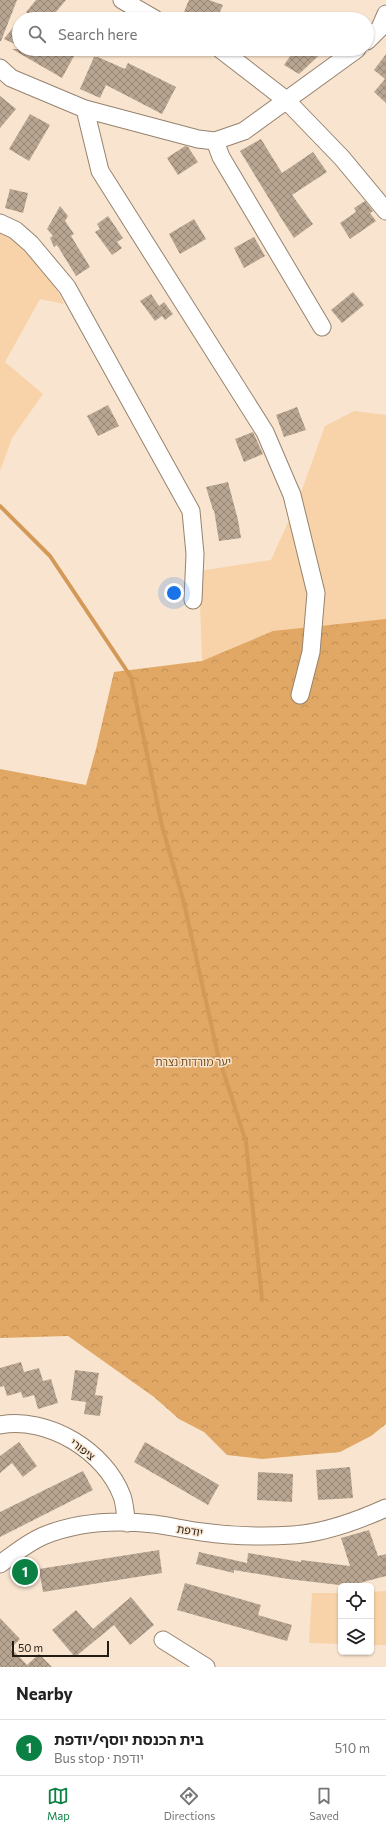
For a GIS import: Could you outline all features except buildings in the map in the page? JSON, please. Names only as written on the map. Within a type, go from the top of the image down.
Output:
[{"type":"street","points":[[122,0],[143,12]]},
{"type":"street","points":[[374,34],[380,28],[386,14]]},
{"type":"street","points":[[229,56],[286,100],[342,158],[386,209]]},
{"type":"street","points":[[0,68],[10,78],[84,109],[198,139],[215,141],[244,131],[346,56]]},
{"type":"street","points":[[84,109],[100,171],[265,432],[292,495],[316,593],[311,652],[300,695]]},
{"type":"street","points":[[215,141],[220,157],[322,327]]},
{"type":"street","points":[[0,223],[15,230],[31,244],[67,287],[191,510],[195,554],[193,600]]},
{"type":"street","name":"ציפורי","points":[[0,1425],[27,1424],[51,1430],[70,1438],[91,1454],[109,1472],[122,1496],[127,1523]]},
{"type":"street","name":"יודפת","points":[[0,1564],[19,1549],[44,1536],[74,1528],[102,1523],[153,1524],[203,1532],[294,1535],[326,1529],[363,1518],[386,1508]]},
{"type":"street","points":[[163,1640],[206,1667]]},
{"type":"shaded area","points":[[0,222],[29,233],[64,304],[40,299],[5,362],[43,394],[12,438],[0,471]]},
{"type":"shaded area","points":[[354,411],[386,415],[386,621],[202,661],[199,571],[271,560],[299,498],[325,426]]},
{"type":"shaded area","points":[[386,1591],[386,1645],[374,1645],[374,1592]]},
{"type":"shaded area","points":[[312,1593],[338,1593],[338,1644],[309,1643]]},
{"type":"green space","name":"יער מורדות נצרת","points":[[386,619],[386,1424],[371,1436],[340,1452],[262,1459],[227,1455],[204,1432],[179,1419],[154,1397],[68,1336],[0,1338],[0,769],[86,785],[114,672],[202,661],[273,631]]},
{"type":"waterway","points":[[0,506],[50,556],[131,677],[162,826],[184,903],[218,1055],[246,1142],[262,1300]]},
{"type":"place","name":"בית הכנסת יוסף/יודפת","points":[[25,1572]]}]
